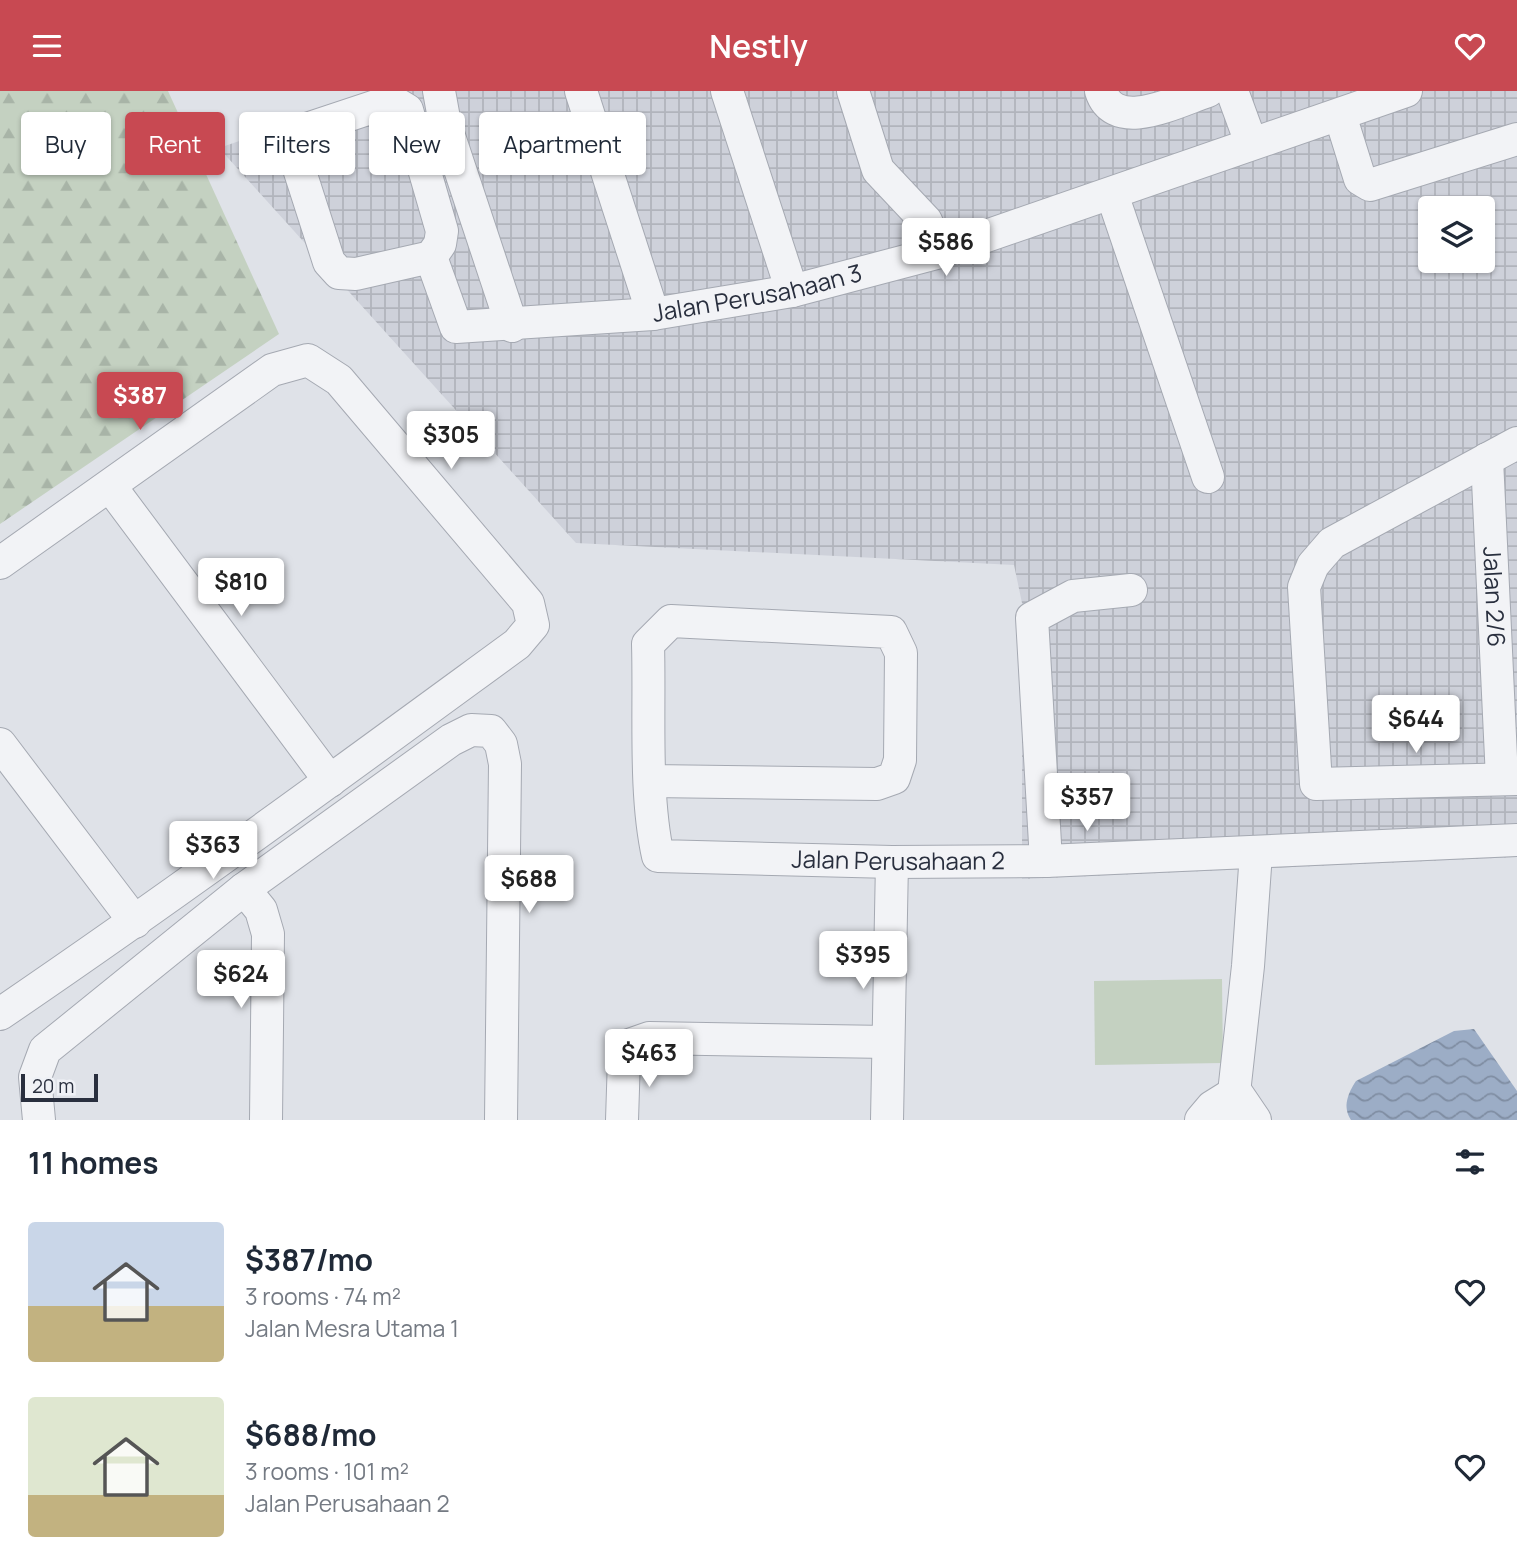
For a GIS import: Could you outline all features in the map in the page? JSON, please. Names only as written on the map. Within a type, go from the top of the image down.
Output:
[{"type":"street","points":[[439,91],[445,124],[512,326]]},
{"type":"street","points":[[581,91],[653,314]]},
{"type":"street","points":[[727,91],[792,291]]},
{"type":"street","points":[[853,91],[878,170],[926,221],[940,252]]},
{"type":"street","points":[[1101,91],[1104,100],[1120,113],[1139,113],[1208,91]]},
{"type":"street","points":[[1231,91],[1251,143]]},
{"type":"street","name":"Jalan Perusahaan 3","points":[[431,257],[456,327],[512,326],[653,314],[792,291],[940,252],[1406,91]]},
{"type":"street","points":[[382,104],[397,104],[407,110],[442,231],[440,244],[431,257],[356,274],[339,273],[328,262],[293,150],[298,132],[382,104]]},
{"type":"street","points":[[1340,115],[1360,179],[1370,185],[1517,139]]},
{"type":"street","points":[[1112,194],[1208,477]]},
{"type":"street","points":[[0,563],[272,370],[308,360],[339,380],[528,603],[533,625],[517,644],[330,781],[135,922],[0,1014]]},
{"type":"street","points":[[1510,779],[1316,784],[1304,587],[1313,565],[1332,543],[1517,443]]},
{"type":"street","name":"Jalan 2/6","points":[[1487,459],[1510,779]]},
{"type":"street","points":[[110,486],[330,781]]},
{"type":"street","points":[[1046,861],[1032,618],[1073,596],[1131,590]]},
{"type":"street","points":[[671,621],[891,632],[901,653],[900,760],[894,778],[877,784],[651,781],[648,644],[671,621]]},
{"type":"street","points":[[39,1120],[34,1077],[45,1049],[244,889],[451,740],[471,730],[491,731],[501,744],[505,764],[500,1120]]},
{"type":"street","points":[[0,744],[135,922]]},
{"type":"street","name":"Jalan Perusahaan 2","points":[[651,781],[652,831],[658,856],[892,862],[1046,861],[1517,840]]},
{"type":"street","points":[[1234,1106],[1256,853]]},
{"type":"street","points":[[887,1120],[892,862]]},
{"type":"street","points":[[244,889],[261,910],[268,934],[266,1120]]},
{"type":"street","points":[[622,1120],[624,1058],[629,1045],[649,1038],[888,1042]]},
{"type":"street","points":[[1201,1120],[1212,1107],[1234,1106],[1255,1120]]},
{"type":"shaded area","points":[[383,91],[1517,91],[1517,857],[1022,879],[1022,603],[1014,565],[576,543],[243,175],[355,175],[355,112],[323,112]]},
{"type":"shaded area","points":[[239,141],[239,170],[225,155],[225,146]]},
{"type":"green space","points":[[0,91],[168,91],[178,112],[125,112],[125,175],[206,175],[279,334],[0,524]]},
{"type":"green space","points":[[1222,979],[1223,1063],[1095,1065],[1094,981]]},
{"type":"water","points":[[1474,1029],[1517,1091],[1517,1120],[1351,1120],[1347,1100],[1356,1081],[1454,1031]]}]
